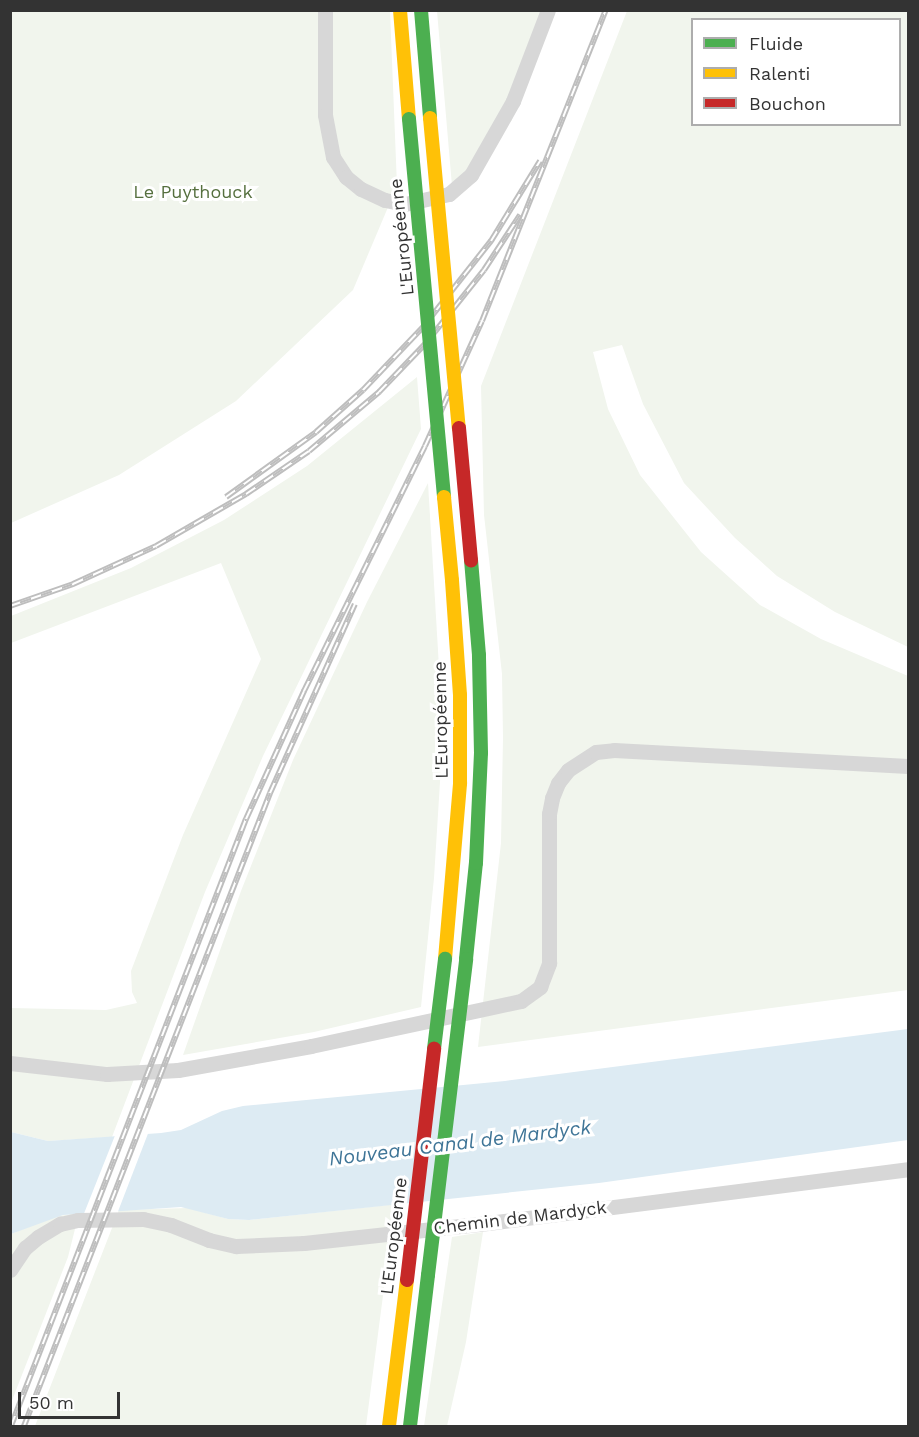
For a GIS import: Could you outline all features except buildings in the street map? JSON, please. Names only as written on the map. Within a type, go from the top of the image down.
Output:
[{"type":"highway","name":"L'Européenne","points":[[388,1426],[445,959],[460,783],[459,688],[452,580],[400,10]]},
{"type":"highway","points":[[410,1426],[466,959],[476,863],[482,753],[481,687],[471,561],[421,10]]},
{"type":"street","points":[[325,10],[325,114],[333,156],[346,177],[361,189],[385,200],[405,204],[449,194],[471,175],[513,101],[548,10]]},
{"type":"street","points":[[10,1063],[107,1074],[178,1070],[311,1046],[521,1001],[535,992],[543,982],[549,963],[549,814],[552,798],[558,783],[568,770],[596,752],[614,750],[909,766]]},
{"type":"street","name":"Chemin de Mardyck","points":[[10,1270],[25,1248],[38,1237],[60,1224],[78,1220],[143,1219],[171,1225],[209,1240],[236,1246],[304,1243],[488,1223],[909,1169]]},
{"type":"green space","name":"Le Puythouck","points":[[10,11],[390,11],[397,186],[353,290],[236,401],[119,475],[11,523]]},
{"type":"green space","points":[[437,11],[541,11],[522,61],[512,120],[452,186]]},
{"type":"green space","points":[[627,11],[908,11],[908,647],[835,612],[777,576],[735,538],[684,483],[643,404],[622,345],[593,352],[608,409],[640,475],[701,552],[760,605],[821,639],[908,676],[908,990],[478,1047],[501,843],[503,738],[502,674],[484,515],[481,386]]},
{"type":"green space","points":[[417,377],[421,429],[263,756],[205,892],[112,1137],[48,1141],[11,1132],[11,1008],[106,1010],[137,1003],[132,992],[131,971],[183,835],[261,659],[221,563],[11,643],[11,616],[131,568],[224,520],[307,466]]},
{"type":"green space","points":[[428,483],[443,734],[434,878],[421,1007],[314,1032],[183,1055],[241,891],[293,760],[367,602]]},
{"type":"green space","points":[[397,1204],[366,1426],[35,1426],[119,1210],[188,1208],[228,1219],[249,1220]]},
{"type":"green space","points":[[79,1213],[68,1257],[11,1403],[11,1234],[52,1217]]},
{"type":"green space","points":[[483,1232],[466,1342],[447,1426],[424,1426],[452,1237]]},
{"type":"water","name":"Nouveau Canal de Mardyck","points":[[908,1029],[908,1140],[599,1183],[249,1220],[228,1219],[181,1207],[63,1215],[11,1234],[11,1132],[48,1141],[161,1133],[181,1130],[222,1111],[243,1106],[505,1081]]},
{"type":"pier","points":[[149,1131],[117,1214],[83,1216],[116,1133]]},
{"type":"railway","points":[[11,1426],[246,819],[304,691],[425,446],[482,321],[606,10]]},
{"type":"railway","points":[[226,497],[316,432],[363,390],[423,327],[491,241],[540,161]]},
{"type":"railway","points":[[10,606],[73,584],[156,546],[246,494],[309,451],[379,392],[426,343],[484,270],[520,215]]},
{"type":"railway","points":[[24,1426],[270,793],[355,604]]},
{"type":"traffic: fast","points":[[421,10],[430,118]]},
{"type":"traffic: fast","points":[[409,119],[444,497]]},
{"type":"traffic: fast","points":[[466,959],[476,863],[481,753],[479,655],[471,560]]},
{"type":"traffic: fast","points":[[434,1049],[445,959]]},
{"type":"traffic: fast","points":[[428,1275],[466,959]]},
{"type":"traffic: fast","points":[[410,1426],[428,1275]]},
{"type":"traffic: slow","points":[[400,10],[409,119]]},
{"type":"traffic: slow","points":[[430,118],[459,428]]},
{"type":"traffic: slow","points":[[444,497],[452,580]]},
{"type":"traffic: slow","points":[[445,959],[460,783],[460,695],[452,580]]},
{"type":"traffic: slow","points":[[389,1426],[407,1280]]},
{"type":"traffic: jam","points":[[459,428],[471,560]]},
{"type":"traffic: jam","points":[[407,1280],[434,1049]]}]
